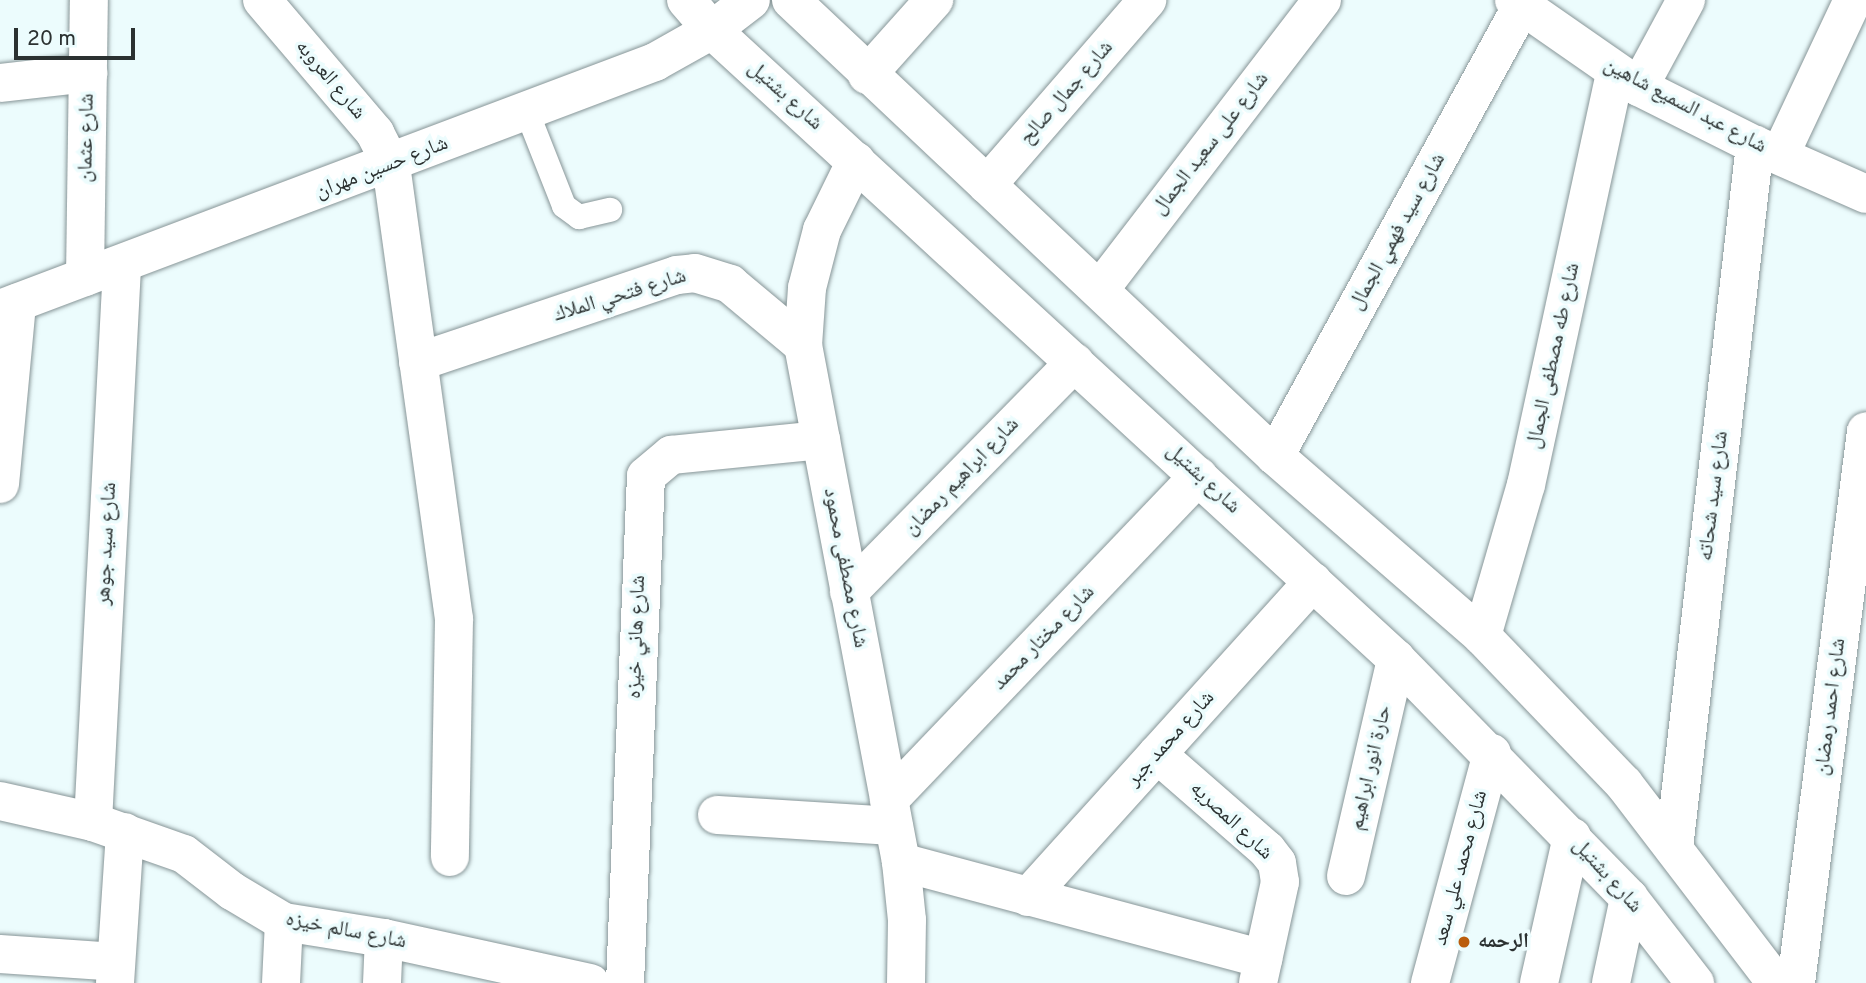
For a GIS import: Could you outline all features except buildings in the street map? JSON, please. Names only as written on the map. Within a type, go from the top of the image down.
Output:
[{"type":"street","name":"شارع عثمان","points":[[85,277],[89,0]]},
{"type":"street","name":"شارع بشتيل","points":[[686,0],[712,30],[1396,659],[1492,753],[1629,898],[1695,983]]},
{"type":"street","name":"شارع حسين مهران","points":[[8,306],[391,165],[655,62],[712,30],[751,0]]},
{"type":"street","points":[[791,0],[867,75],[1101,288],[1275,456],[1482,636],[1624,785],[1776,983]]},
{"type":"street","points":[[867,75],[934,0]]},
{"type":"street","name":"شارع جمال صالح","points":[[987,185],[1147,0]]},
{"type":"street","name":"شارع على سعيد الجمال","points":[[1101,288],[1322,0]]},
{"type":"street","name":"شارع طه مصطفى الجمال","points":[[1482,636],[1526,485],[1627,80],[1686,0]]},
{"type":"street","name":"شارع سيد شحاته","points":[[1674,848],[1768,150],[1853,0]]},
{"type":"street","name":"شارع العروبه","points":[[269,1],[375,133],[391,165],[454,619],[450,858]]},
{"type":"street","name":"شارع عبد السميع شاهين","points":[[1520,2],[1627,80],[1768,150],[1866,194]]},
{"type":"street","name":"شارع سيد فهمي الجمال","points":[[1275,456],[1520,2]]},
{"type":"street","points":[[0,83],[88,73]]},
{"type":"street","name":"شارع مصطفى محمود","points":[[856,161],[822,229],[807,288],[803,345],[894,829],[907,920],[906,983]]},
{"type":"street","name":"شارع سيد جوهر","points":[[115,973],[109,827],[122,266]]},
{"type":"street","name":"شارع فتحي الملاك","points":[[418,362],[677,275],[695,273],[730,284],[803,345]]},
{"type":"street","points":[[0,484],[8,306]]},
{"type":"street","name":"شارع ابراهيم رمضان","points":[[849,592],[1075,362]]},
{"type":"street","name":"شارع احمد رمضان","points":[[1796,983],[1866,431]]},
{"type":"street","name":"شارع هاني خيزه","points":[[625,983],[646,476],[671,455],[821,440]]},
{"type":"street","name":"شارع مختار محمد","points":[[894,829],[1199,476]]},
{"type":"street","name":"شارع محمد جبر","points":[[1028,897],[1312,582]]},
{"type":"street","name":"حارة انور ابراهيم","points":[[1346,876],[1396,659]]},
{"type":"street","name":"شارع محمد علي سعد","points":[[1430,983],[1492,753]]},
{"type":"street","name":"شارع المصريه","points":[[1157,754],[1267,850],[1277,863],[1280,881],[1261,971]]},
{"type":"street","name":"شارع سالم خيزه","points":[[0,802],[109,827],[184,854],[232,891],[284,922],[384,938],[590,983]]},
{"type":"street","points":[[717,815],[894,829],[1028,897],[1261,971]]},
{"type":"street","points":[[1538,983],[1572,837]]},
{"type":"street","points":[[1611,983],[1629,898]]},
{"type":"street","points":[[281,983],[284,922]]},
{"type":"street","points":[[382,983],[384,938]]},
{"type":"street","points":[[0,954],[115,973]]},
{"type":"lane","points":[[527,112],[564,206],[579,216],[610,210]]},
{"type":"place","name":"الرحمه","points":[[1464,942]]}]
